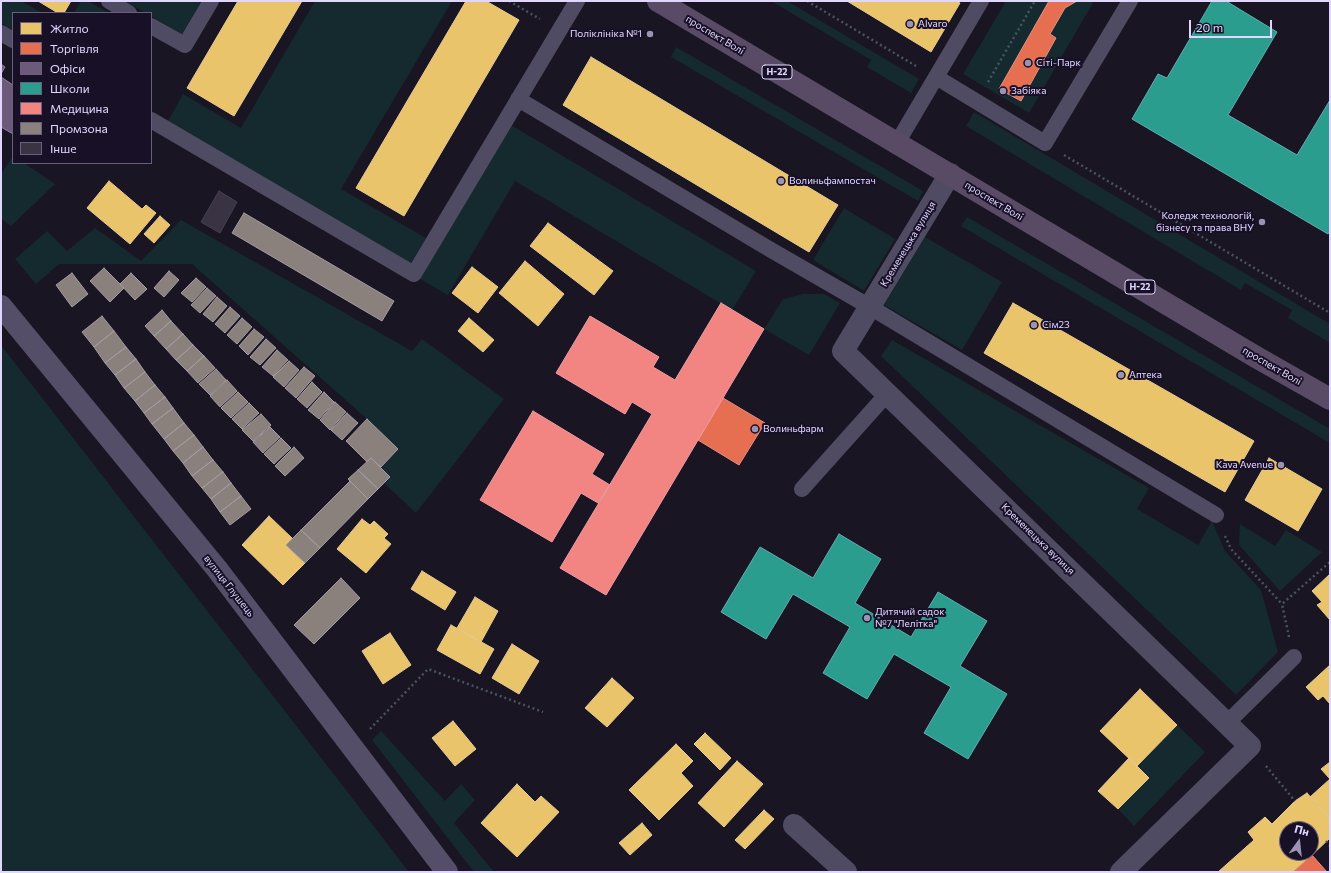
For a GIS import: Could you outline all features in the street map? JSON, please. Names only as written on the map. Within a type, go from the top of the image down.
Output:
[{"type":"main road","name":"проспект Волі","points":[[658,1],[1256,357],[1330,399]]},
{"type":"street","name":"Кременецька вулиця","points":[[950,174],[843,351],[1250,746]]},
{"type":"street","name":"вулиця Глушець","points":[[1,306],[217,569],[447,872]]},
{"type":"street","points":[[1121,872],[1250,746]]},
{"type":"street","points":[[794,825],[846,872]]},
{"type":"lane","points":[[109,1],[127,12]]},
{"type":"lane","points":[[152,27],[185,46],[211,1]]},
{"type":"lane","points":[[152,121],[414,274],[577,1]]},
{"type":"lane","points":[[897,143],[981,1]]},
{"type":"lane","points":[[936,77],[1045,143],[1130,1]]},
{"type":"lane","points":[[1,33],[12,39]]},
{"type":"lane","points":[[518,99],[757,242],[870,307],[1216,515]]},
{"type":"lane","points":[[802,489],[887,394]]},
{"type":"lane","points":[[1227,723],[1294,657]]},
{"type":"path","points":[[509,1],[559,30]]},
{"type":"path","points":[[807,1],[936,77]]},
{"type":"path","points":[[976,101],[1035,1]]},
{"type":"path","points":[[1045,143],[1330,313]]},
{"type":"path","points":[[1216,515],[1231,549],[1282,604],[1294,657]]},
{"type":"path","points":[[1282,604],[1330,562]]},
{"type":"path","points":[[352,748],[428,669],[543,712]]},
{"type":"path","points":[[1250,746],[1295,801]]},
{"type":"path","points":[[1326,841],[1330,846]]},
{"type":"green space","points":[[1,1],[21,1],[40,12],[12,12],[12,29],[1,23]]},
{"type":"green space","points":[[81,1],[88,1],[107,12],[75,12]]},
{"type":"green space","points":[[125,1],[201,1],[182,34],[152,17],[152,12],[144,12]]},
{"type":"green space","points":[[315,1],[452,1],[341,189],[426,238],[411,263],[168,121],[183,94],[241,128]]},
{"type":"green space","points":[[771,1],[787,1],[919,79],[911,93],[867,67],[871,60]]},
{"type":"green space","points":[[1006,1],[1094,1],[1029,113],[963,74]]},
{"type":"green space","points":[[676,47],[923,191],[918,201],[671,57]]},
{"type":"green space","points":[[974,112],[1330,324],[1330,343],[1288,318],[1292,310],[1245,283],[1241,290],[966,126]]},
{"type":"green space","points":[[511,125],[756,271],[732,310],[515,181],[448,295],[420,279]]},
{"type":"green space","points":[[12,158],[12,164],[25,164],[55,184],[11,226],[1,219],[1,174]]},
{"type":"green space","points":[[844,208],[895,239],[864,291],[813,260]]},
{"type":"green space","points":[[967,217],[1330,429],[1330,443],[961,226]]},
{"type":"green space","points":[[181,220],[412,351],[422,339],[504,399],[416,513],[384,483],[390,477],[381,467],[398,449],[367,419],[192,264],[59,264],[36,284],[15,259],[47,231],[67,251],[95,228],[141,261]]},
{"type":"green space","points":[[925,237],[1002,282],[962,350],[884,305]]},
{"type":"green space","points":[[803,294],[824,294],[840,303],[809,355],[764,329],[783,299]]},
{"type":"green space","points":[[892,340],[1149,488],[1137,509],[1198,545],[1212,521],[1225,551],[1261,590],[1278,652],[1236,695],[881,356]]},
{"type":"green space","points":[[1,345],[336,777],[409,872],[1,872]]},
{"type":"green space","points":[[1240,524],[1275,546],[1286,530],[1322,552],[1280,591],[1239,545]]},
{"type":"green space","points":[[1177,725],[1205,752],[1134,826],[1118,809],[1148,778],[1137,766]]},
{"type":"green space","points":[[381,731],[445,801],[461,784],[475,800],[454,823],[494,872],[474,872],[372,740]]},
{"type":"building: Житло","points":[[38,1],[71,1],[65,12],[56,12]]},
{"type":"building: Житло","points":[[238,1],[302,1],[234,116],[187,88]]},
{"type":"building: Житло","points":[[466,1],[486,1],[519,20],[404,216],[356,188]]},
{"type":"building: Житло","points":[[847,1],[956,1],[960,3],[931,52]]},
{"type":"building: Житло","points":[[591,57],[838,205],[809,252],[563,105]]},
{"type":"building: Житло","points":[[109,181],[142,209],[146,205],[156,213],[130,244],[87,208]]},
{"type":"building: Житло","points":[[160,216],[170,225],[154,243],[144,234]]},
{"type":"building: Житло","points":[[548,223],[613,271],[594,295],[530,246]]},
{"type":"building: Житло","points":[[525,261],[564,294],[538,326],[499,293]]},
{"type":"building: Житло","points":[[472,267],[498,287],[478,313],[452,293]]},
{"type":"building: Житло","points":[[1013,303],[1254,441],[1225,492],[984,353]]},
{"type":"building: Житло","points":[[469,318],[494,340],[483,352],[458,331]]},
{"type":"building: Житло","points":[[1269,458],[1322,489],[1298,531],[1245,500]]},
{"type":"building: Житло","points":[[269,516],[293,539],[286,545],[305,563],[283,585],[242,545]]},
{"type":"building: Житло","points":[[362,519],[370,525],[374,521],[388,534],[384,538],[391,544],[366,573],[337,549]]},
{"type":"building: Житло","points":[[422,571],[456,592],[445,610],[411,589]]},
{"type":"building: Житло","points":[[1330,574],[1330,620],[1317,605],[1322,602],[1312,591]]},
{"type":"building: Житло","points":[[475,597],[498,611],[481,642],[457,628]]},
{"type":"building: Житло","points":[[451,625],[494,649],[480,674],[437,650]]},
{"type":"building: Житло","points":[[390,633],[411,665],[383,684],[362,651]]},
{"type":"building: Житло","points":[[512,644],[539,661],[519,694],[492,678]]},
{"type":"building: Житло","points":[[1330,665],[1330,704],[1323,696],[1318,700],[1306,687]]},
{"type":"building: Житло","points":[[612,678],[634,698],[607,727],[585,708]]},
{"type":"building: Житло","points":[[1140,689],[1177,725],[1137,766],[1100,731]]},
{"type":"building: Житло","points":[[453,721],[476,749],[455,766],[432,738]]},
{"type":"building: Житло","points":[[705,733],[731,758],[720,770],[694,744]]},
{"type":"building: Житло","points":[[676,744],[693,761],[681,773],[693,786],[659,820],[629,790]]},
{"type":"building: Житло","points":[[1129,758],[1149,778],[1118,809],[1098,791]]},
{"type":"building: Житло","points":[[737,761],[763,784],[724,827],[698,803]]},
{"type":"building: Житло","points":[[1330,762],[1330,779],[1321,769]]},
{"type":"building: Житло","points":[[1330,779],[1330,819],[1310,797]]},
{"type":"building: Житло","points":[[517,784],[535,802],[541,796],[559,812],[517,857],[481,823]]},
{"type":"building: Житло","points":[[1307,793],[1330,819],[1330,838],[1319,848],[1319,821],[1279,821],[1279,861],[1305,861],[1293,872],[1218,872],[1254,840],[1248,832],[1265,817],[1272,824],[1295,801]]},
{"type":"building: Житло","points":[[764,810],[774,819],[745,849],[735,840]]},
{"type":"building: Житло","points":[[642,823],[652,835],[630,855],[619,843]]},
{"type":"building: Торгівля","name":"Сіті-Парк","points":[[1049,1],[1077,1],[1065,8],[1050,34],[1056,38],[1021,101],[999,89]]},
{"type":"building: Торгівля","points":[[723,398],[765,423],[739,465],[698,440]]},
{"type":"building: Торгівля","points":[[1305,861],[1317,861],[1327,872],[1293,872]]},
{"type":"building: Офіси","points":[[1,64],[5,67],[1,74]]},
{"type":"building: Офіси","points":[[1,77],[12,84],[12,133],[1,127]]},
{"type":"building: Школи","points":[[1212,1],[1226,1],[1277,32],[1228,115],[1297,155],[1330,100],[1330,230],[1328,234],[1132,119],[1158,74],[1167,78]]},
{"type":"building: Школи","points":[[839,534],[881,559],[855,603],[911,637],[938,592],[987,621],[960,666],[1007,694],[968,759],[924,733],[951,687],[894,654],[867,699],[823,673],[850,627],[793,594],[766,639],[721,612],[760,547],[813,578]]},
{"type":"building: Медицина","points":[[721,303],[764,329],[606,595],[560,568],[652,414],[632,402],[625,414],[556,373],[590,316],[659,357],[653,367],[675,380]]},
{"type":"building: Медицина","points":[[533,411],[604,454],[592,474],[610,485],[598,503],[581,493],[552,542],[480,500]]},
{"type":"building: Промзона","points":[[244,213],[394,301],[382,321],[232,233]]},
{"type":"building: Промзона","points":[[104,268],[124,288],[110,302],[90,281]]},
{"type":"building: Промзона","points":[[169,271],[179,280],[164,297],[154,288]]},
{"type":"building: Промзона","points":[[72,273],[88,294],[72,307],[56,285]]},
{"type":"building: Промзона","points":[[131,273],[147,289],[135,300],[120,284]]},
{"type":"building: Промзона","points":[[196,278],[206,287],[192,302],[181,293]]},
{"type":"building: Промзона","points":[[207,288],[216,296],[200,313],[191,305]]},
{"type":"building: Промзона","points":[[217,297],[227,306],[213,322],[203,314]]},
{"type":"building: Промзона","points":[[230,307],[240,316],[225,333],[215,324]]},
{"type":"building: Промзона","points":[[162,310],[171,321],[154,336],[145,326]]},
{"type":"building: Промзона","points":[[102,316],[114,331],[94,347],[82,332]]},
{"type":"building: Промзона","points":[[242,318],[252,327],[237,344],[227,335]]},
{"type":"building: Промзона","points":[[171,321],[183,334],[166,349],[154,336]]},
{"type":"building: Промзона","points":[[254,329],[264,337],[248,355],[239,346]]},
{"type":"building: Промзона","points":[[114,331],[126,347],[105,363],[94,347]]},
{"type":"building: Промзона","points":[[183,334],[193,345],[176,360],[166,349]]},
{"type":"building: Промзона","points":[[266,339],[276,348],[260,365],[250,357]]},
{"type":"building: Промзона","points":[[193,345],[204,356],[187,371],[176,360]]},
{"type":"building: Промзона","points":[[126,347],[136,359],[115,375],[105,363]]},
{"type":"building: Промзона","points":[[277,350],[288,360],[273,376],[262,367]]},
{"type":"building: Промзона","points":[[204,356],[215,368],[198,383],[187,371]]},
{"type":"building: Промзона","points":[[136,359],[145,372],[124,388],[115,375]]},
{"type":"building: Промзона","points":[[289,361],[299,370],[284,387],[273,377]]},
{"type":"building: Промзона","points":[[304,367],[315,376],[296,398],[285,388]]},
{"type":"building: Промзона","points":[[216,369],[226,380],[210,395],[199,384]]},
{"type":"building: Промзона","points":[[145,372],[155,385],[135,401],[124,388]]},
{"type":"building: Промзона","points":[[227,380],[237,391],[220,407],[210,396]]},
{"type":"building: Промзона","points":[[312,382],[322,392],[307,408],[297,399]]},
{"type":"building: Промзона","points":[[155,385],[165,397],[144,413],[135,401]]},
{"type":"building: Промзона","points":[[238,392],[248,402],[231,418],[221,408]]},
{"type":"building: Промзона","points":[[324,392],[334,402],[319,419],[308,410]]},
{"type":"building: Промзона","points":[[165,397],[173,408],[152,424],[144,413]]},
{"type":"building: Промзона","points":[[335,402],[346,412],[330,430],[320,420]]},
{"type":"building: Промзона","points":[[249,403],[259,413],[242,429],[232,419]]},
{"type":"building: Промзона","points":[[173,408],[184,423],[164,439],[152,424]]},
{"type":"building: Промзона","points":[[347,413],[358,423],[342,440],[331,430]]},
{"type":"building: Промзона","points":[[261,414],[271,425],[253,441],[242,430]]},
{"type":"building: Промзона","points":[[367,419],[398,449],[381,467],[371,458],[367,462],[346,441]]},
{"type":"building: Промзона","points":[[184,423],[194,435],[173,451],[164,439]]},
{"type":"building: Промзона","points":[[270,427],[280,437],[263,453],[253,442]]},
{"type":"building: Промзона","points":[[194,435],[203,447],[183,463],[173,451]]},
{"type":"building: Промзона","points":[[281,438],[291,448],[274,464],[264,454]]},
{"type":"building: Промзона","points":[[203,447],[213,460],[192,476],[183,463]]},
{"type":"building: Промзона","points":[[294,447],[304,458],[285,476],[275,466]]},
{"type":"building: Промзона","points":[[371,458],[390,477],[378,489],[358,470]]},
{"type":"building: Промзона","points":[[213,460],[223,472],[202,488],[192,476]]},
{"type":"building: Промзона","points":[[358,470],[378,489],[368,499],[348,479]]},
{"type":"building: Промзона","points":[[223,472],[231,483],[211,499],[202,488]]},
{"type":"building: Промзона","points":[[350,481],[368,499],[320,548],[301,530]]},
{"type":"building: Промзона","points":[[231,483],[241,496],[220,512],[211,499]]},
{"type":"building: Промзона","points":[[241,496],[251,509],[230,525],[220,512]]},
{"type":"building: Промзона","points":[[301,530],[320,548],[305,563],[286,545]]},
{"type":"building: Промзона","points":[[341,578],[360,598],[314,644],[294,625]]},
{"type":"building: Інше","points":[[219,191],[237,202],[220,233],[201,222]]},
{"type":"place","name":"Alvaro","points":[[910,24]]},
{"type":"place","name":"Поліклініка №1","points":[[650,34]]},
{"type":"place","name":"Сіті-Парк","points":[[1028,63]]},
{"type":"place","name":"Забіяка","points":[[1003,91]]},
{"type":"place","name":"Волиньфампостач","points":[[781,181]]},
{"type":"place","name":"Коледж технологій, бізнесу та права ВНУ","points":[[1262,222]]},
{"type":"place","name":"Сім23","points":[[1034,325]]},
{"type":"place","name":"Аптека","points":[[1121,375]]},
{"type":"place","name":"Волиньфарм","points":[[755,429]]},
{"type":"place","name":"Kava Avenue","points":[[1281,465]]},
{"type":"place","name":"Дитячий садок №7 \"Лелітка\"","points":[[867,618]]}]
